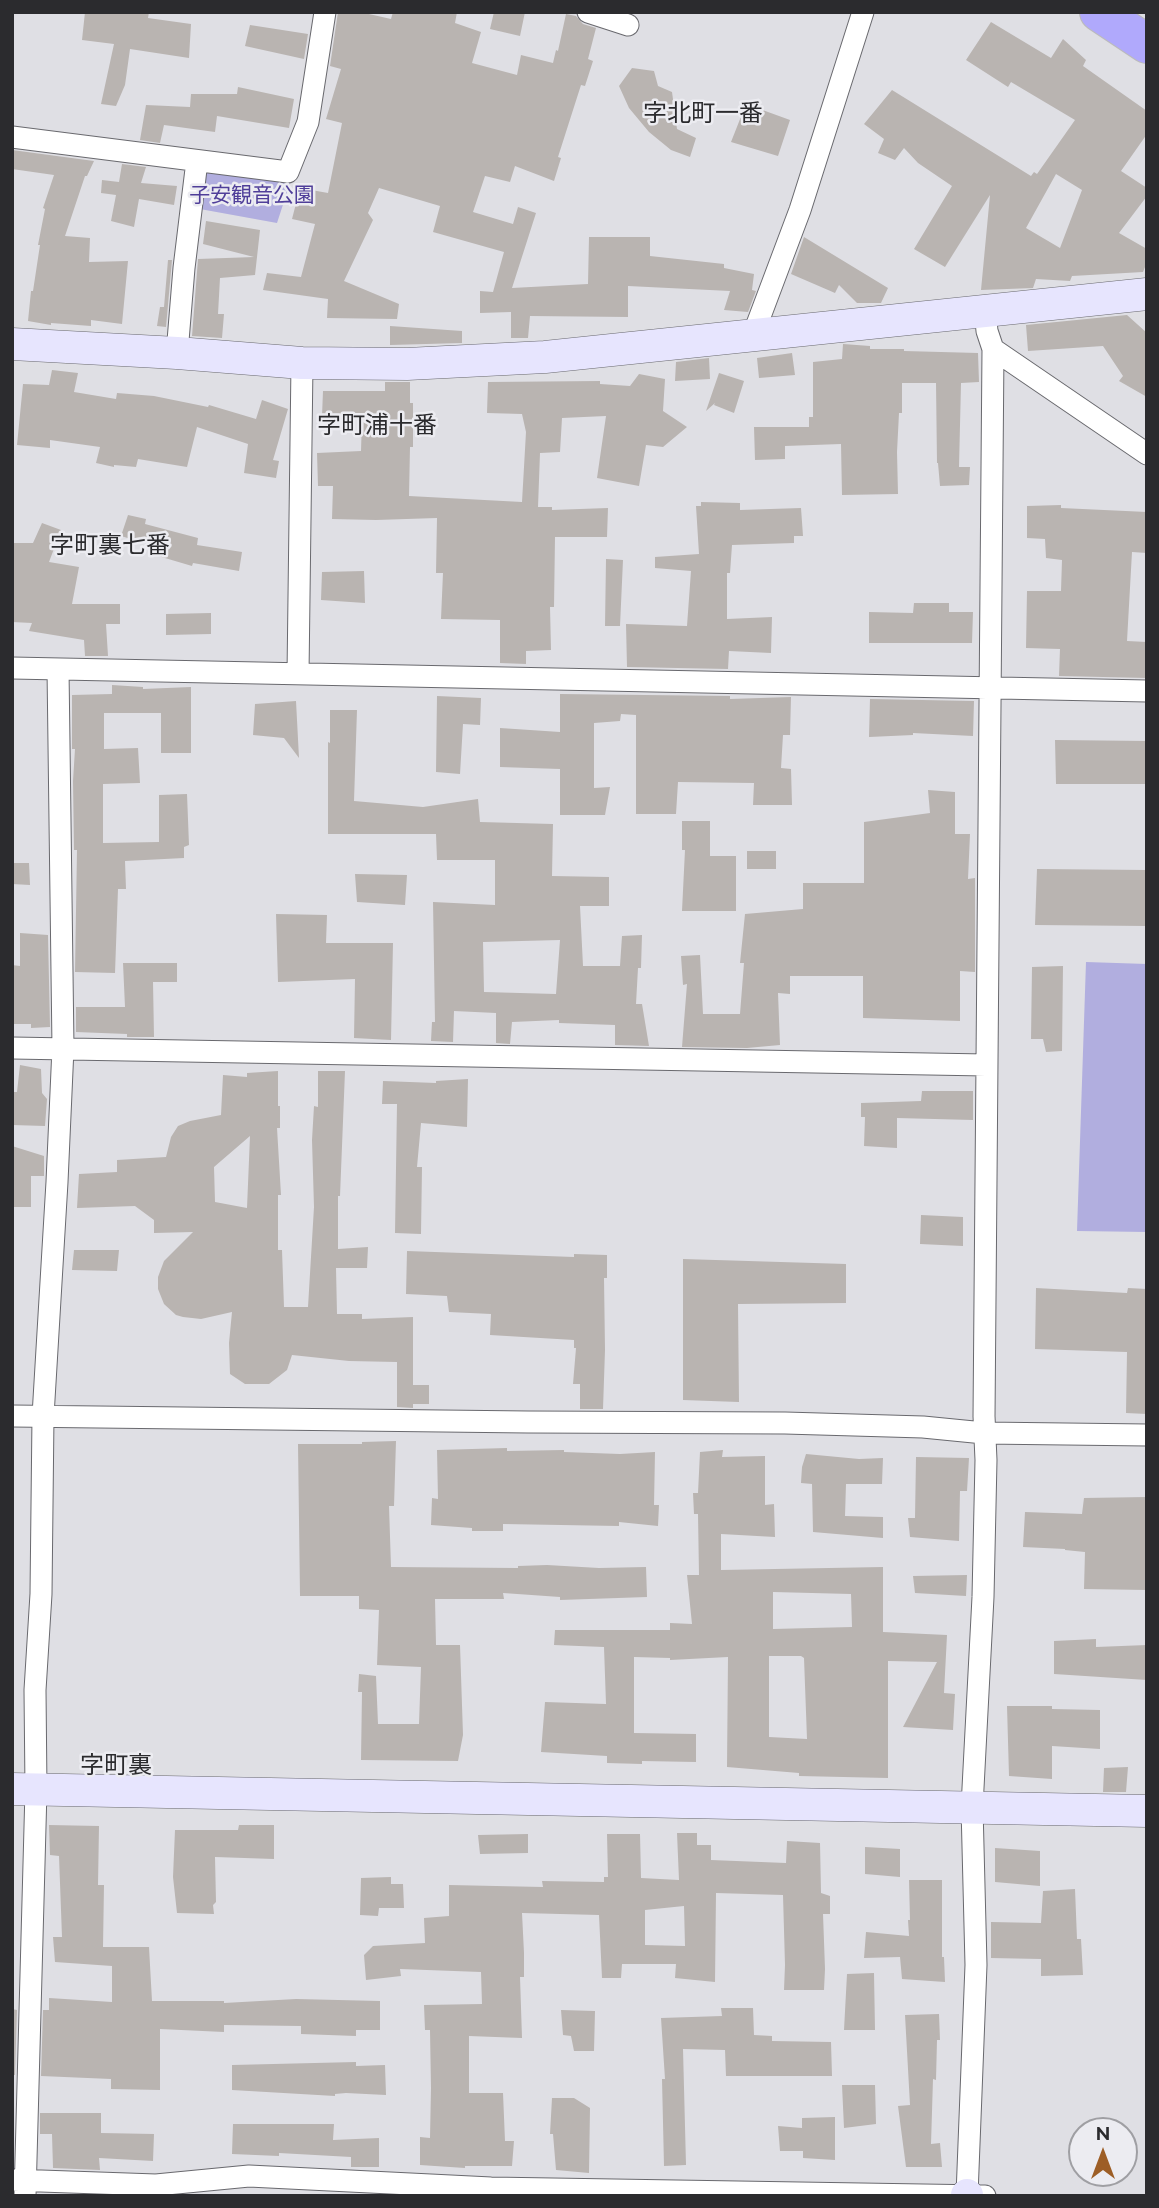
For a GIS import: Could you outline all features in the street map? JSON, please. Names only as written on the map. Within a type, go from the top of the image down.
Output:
[{"type":"highway","points":[[1099,12],[1147,44]]},
{"type":"street","points":[[12,137],[288,172],[308,122],[325,12]]},
{"type":"street","points":[[587,12],[628,24]]},
{"type":"street","points":[[753,335],[797,218],[863,12]]},
{"type":"street","points":[[177,353],[197,161]]},
{"type":"street","points":[[12,344],[302,363],[407,364],[545,357],[1147,294]]},
{"type":"street","points":[[967,2196],[976,1965],[972,1807],[984,1597],[986,1460],[986,1065],[993,349],[987,331],[985,310]]},
{"type":"street","points":[[993,349],[1147,454]]},
{"type":"street","points":[[298,674],[302,363]]},
{"type":"street","points":[[12,668],[1147,691]]},
{"type":"street","points":[[58,669],[62,1048],[43,1416],[41,1594],[35,1690],[24,1790],[20,2186],[156,2185],[249,2176],[491,2189],[985,2196]]},
{"type":"street","points":[[12,1048],[986,1065]]},
{"type":"street","points":[[12,1416],[542,1423],[785,1423],[923,1427],[984,1433],[1147,1435]]},
{"type":"street","points":[[24,1790],[1147,1811]]},
{"type":"green space","name":"子安観音公園","points":[[205,167],[291,180],[277,223],[200,209]]},
{"type":"green space","points":[[1086,962],[1147,964],[1147,1232],[1077,1231]]},
{"type":"building","points":[[85,12],[149,12],[148,18],[191,24],[189,58],[130,49],[125,85],[116,106],[101,104],[114,44],[82,40]]},
{"type":"building","points":[[338,12],[360,12],[391,19],[393,12],[457,12],[455,23],[481,32],[472,63],[517,75],[521,55],[553,63],[566,14],[576,16],[583,24],[596,28],[588,59],[593,61],[585,86],[581,85],[558,157],[561,158],[554,181],[515,166],[510,182],[485,176],[473,212],[513,224],[518,207],[536,213],[512,288],[588,284],[589,237],[650,237],[650,256],[724,264],[724,268],[754,274],[752,290],[756,291],[748,312],[724,310],[730,291],[628,286],[628,317],[530,316],[528,338],[511,338],[511,312],[480,313],[480,291],[493,292],[504,252],[433,232],[440,206],[379,188],[368,213],[373,220],[344,281],[399,304],[397,319],[327,318],[328,299],[263,290],[267,273],[301,277],[315,224],[292,219],[300,188],[328,193],[342,123],[326,119],[341,69],[330,66]]},
{"type":"building","points":[[494,12],[525,12],[520,36],[490,29]]},
{"type":"building","points":[[991,22],[1051,58],[1063,39],[1086,60],[1083,66],[1147,111],[1147,134],[1121,171],[1147,188],[1147,196],[1119,233],[1147,249],[1147,262],[1143,272],[1072,276],[1070,281],[1036,279],[1033,288],[981,290],[990,195],[945,267],[914,249],[952,186],[918,163],[904,148],[895,160],[878,153],[884,139],[864,124],[892,90],[1031,176],[1034,172],[1037,174],[1075,120],[1011,82],[1008,87],[966,60]],"holes":[[[1056,174],[1082,190],[1060,248],[1026,228]]]},
{"type":"building","points":[[250,25],[308,34],[304,59],[245,46]]},
{"type":"building","points":[[632,68],[654,71],[658,86],[672,92],[677,129],[696,138],[690,157],[671,150],[649,132],[629,108],[619,86]]},
{"type":"building","points":[[238,87],[294,99],[289,128],[217,116],[215,132],[164,125],[160,143],[140,140],[146,105],[190,107],[191,94],[237,94]]},
{"type":"building","points":[[746,104],[790,120],[778,156],[731,142]]},
{"type":"building","points":[[12,150],[94,161],[85,176],[65,236],[90,238],[89,262],[128,261],[122,324],[91,320],[91,326],[51,325],[28,321],[45,209],[43,208],[54,175],[12,169]]},
{"type":"building","points":[[122,164],[146,167],[141,183],[177,186],[174,205],[139,199],[134,227],[111,221],[116,195],[101,193],[102,180],[119,182]]},
{"type":"building","points":[[206,221],[260,230],[255,275],[220,278],[218,314],[224,314],[222,338],[192,336],[198,259],[254,257],[203,244]]},
{"type":"building","points":[[804,237],[888,288],[881,303],[857,303],[839,285],[835,293],[791,274]]},
{"type":"building","points":[[168,260],[172,260],[166,327],[157,326],[160,307],[164,307]]},
{"type":"building","points":[[1127,315],[1147,333],[1147,397],[1119,381],[1123,376],[1103,346],[1028,351],[1026,325]]},
{"type":"building","points":[[390,326],[462,331],[462,343],[390,345]]},
{"type":"building","points":[[843,344],[870,346],[870,349],[978,353],[979,382],[961,383],[959,467],[970,467],[969,485],[940,486],[937,463],[936,383],[902,383],[902,413],[899,413],[897,452],[898,494],[842,495],[841,444],[785,446],[785,459],[755,460],[754,427],[809,427],[809,417],[813,417],[813,362],[842,359]]},
{"type":"building","points":[[792,353],[795,375],[759,378],[757,358]]},
{"type":"building","points":[[709,358],[710,379],[675,381],[676,362]]},
{"type":"building","points":[[52,370],[78,373],[74,392],[116,399],[117,393],[154,396],[208,407],[209,405],[256,419],[262,400],[288,409],[273,460],[279,461],[276,478],[244,473],[248,444],[197,427],[187,467],[138,459],[136,467],[114,467],[96,463],[100,447],[50,440],[50,448],[17,445],[23,384],[49,385]]},
{"type":"building","points":[[719,373],[744,381],[734,413],[714,405],[715,403],[706,411]]},
{"type":"building","points":[[639,374],[665,379],[663,411],[687,427],[663,447],[646,445],[639,486],[597,478],[606,416],[562,418],[560,452],[540,453],[538,507],[552,507],[552,510],[608,508],[607,537],[555,537],[554,607],[550,607],[551,650],[526,651],[526,664],[500,663],[500,620],[441,619],[443,573],[436,573],[437,518],[332,519],[333,486],[318,486],[317,453],[361,451],[362,418],[322,416],[323,391],[385,391],[385,382],[410,382],[413,447],[410,447],[409,496],[522,502],[526,432],[522,414],[487,413],[488,382],[600,381],[600,384],[630,386]]},
{"type":"building","points":[[701,502],[740,503],[740,510],[801,508],[803,536],[794,536],[794,543],[732,545],[730,573],[727,573],[727,619],[772,617],[771,653],[729,651],[728,669],[627,667],[626,624],[687,626],[691,571],[655,568],[655,557],[699,554],[696,506],[701,506]]},
{"type":"building","points":[[1061,505],[1061,508],[1147,512],[1147,553],[1132,552],[1127,641],[1147,642],[1147,678],[1059,676],[1060,649],[1026,648],[1027,591],[1061,591],[1062,560],[1046,558],[1045,539],[1027,538],[1027,506]]},
{"type":"building","points":[[128,515],[146,519],[145,524],[198,538],[197,545],[242,552],[239,571],[193,563],[192,566],[148,553],[151,545],[121,536]]},
{"type":"building","points":[[42,523],[61,530],[49,562],[79,567],[72,604],[120,604],[120,624],[106,624],[108,656],[85,656],[84,640],[29,631],[32,623],[12,622],[12,543],[33,543]]},
{"type":"building","points":[[606,559],[623,560],[620,626],[605,626]]},
{"type":"building","points":[[364,571],[365,603],[321,600],[322,572]]},
{"type":"building","points":[[914,603],[949,603],[949,612],[973,612],[972,643],[869,643],[869,612],[913,613]]},
{"type":"building","points":[[211,613],[211,634],[166,635],[166,614]]},
{"type":"building","points":[[112,685],[143,689],[191,687],[191,753],[161,753],[161,713],[104,713],[104,749],[138,748],[140,783],[103,784],[103,843],[159,842],[159,795],[187,794],[189,845],[184,847],[184,858],[125,861],[126,889],[118,889],[115,973],[75,972],[77,850],[74,850],[75,749],[72,749],[72,695],[112,694]]},
{"type":"building","points":[[560,694],[730,696],[730,699],[791,697],[790,735],[783,735],[781,768],[791,769],[792,805],[753,805],[754,783],[678,782],[676,814],[636,814],[636,715],[621,714],[620,721],[594,723],[594,788],[610,787],[605,815],[560,815],[560,769],[500,767],[500,728],[560,732]]},
{"type":"building","points":[[437,696],[481,698],[480,725],[463,724],[460,774],[436,772]]},
{"type":"building","points":[[870,699],[974,701],[973,736],[913,733],[869,737]]},
{"type":"building","points":[[296,701],[299,758],[284,738],[253,735],[255,704]]},
{"type":"building","points":[[330,710],[357,710],[354,801],[423,807],[478,799],[480,822],[553,824],[552,876],[609,877],[609,906],[580,906],[583,966],[620,966],[622,936],[642,935],[636,1004],[642,1004],[649,1046],[615,1045],[615,1025],[559,1023],[559,1020],[512,1022],[510,1044],[496,1043],[496,1013],[454,1011],[453,1042],[431,1041],[432,1022],[435,1022],[433,902],[495,905],[495,860],[437,860],[436,834],[328,834],[328,742],[330,743]],"holes":[[[560,940],[556,994],[484,992],[483,942]]]},
{"type":"building","points":[[1055,740],[1147,741],[1147,784],[1056,784]]},
{"type":"building","points":[[928,790],[955,792],[955,834],[970,834],[968,879],[975,878],[975,972],[960,971],[960,1021],[863,1018],[863,976],[790,976],[790,994],[778,993],[780,1045],[747,1048],[682,1047],[687,984],[683,985],[681,956],[700,955],[703,1014],[740,1014],[744,963],[740,963],[745,914],[803,909],[803,883],[864,883],[864,822],[930,813]]},
{"type":"building","points":[[682,821],[710,821],[710,856],[736,856],[736,911],[682,911],[685,850],[682,850]]},
{"type":"building","points":[[747,851],[776,851],[776,869],[747,869]]},
{"type":"building","points":[[12,863],[29,863],[30,885],[12,884]]},
{"type":"building","points":[[1037,869],[1147,870],[1147,926],[1035,925]]},
{"type":"building","points":[[355,874],[407,875],[405,905],[357,902]]},
{"type":"building","points":[[276,914],[327,915],[326,943],[393,943],[391,1040],[354,1038],[355,979],[278,982]]},
{"type":"building","points":[[20,933],[48,935],[50,1027],[31,1028],[31,1024],[12,1024],[12,965],[20,966]]},
{"type":"building","points":[[123,963],[177,963],[177,982],[153,982],[154,1037],[76,1032],[76,1007],[125,1007]]},
{"type":"building","points":[[1063,966],[1062,1051],[1046,1052],[1043,1039],[1031,1039],[1032,967]]},
{"type":"building","points":[[20,1065],[41,1069],[42,1093],[47,1099],[45,1126],[12,1125],[12,1092],[17,1092]]},
{"type":"building","points":[[278,1071],[280,1128],[277,1128],[281,1195],[278,1195],[278,1250],[282,1250],[284,1307],[308,1307],[314,1207],[312,1140],[314,1106],[318,1107],[318,1071],[345,1071],[338,1249],[368,1247],[367,1268],[336,1268],[337,1314],[362,1314],[362,1319],[413,1317],[413,1385],[429,1385],[429,1404],[413,1404],[413,1408],[397,1407],[397,1362],[349,1361],[292,1355],[287,1370],[269,1384],[245,1384],[230,1374],[232,1312],[201,1319],[176,1315],[164,1304],[158,1289],[158,1277],[164,1261],[193,1232],[154,1233],[154,1220],[135,1206],[77,1208],[79,1174],[117,1172],[117,1160],[166,1157],[171,1137],[178,1126],[221,1115],[223,1075],[247,1077],[247,1073]],"holes":[[[250,1136],[247,1208],[215,1202],[214,1167]]]},
{"type":"building","points":[[468,1079],[467,1127],[421,1123],[417,1167],[422,1167],[421,1234],[395,1233],[397,1104],[382,1104],[383,1081],[436,1083]]},
{"type":"building","points":[[922,1091],[973,1091],[973,1120],[897,1118],[897,1148],[864,1146],[865,1117],[861,1117],[861,1103],[921,1101]]},
{"type":"building","points":[[12,1146],[44,1156],[44,1176],[31,1176],[31,1207],[12,1207]]},
{"type":"building","points":[[921,1215],[963,1217],[963,1246],[920,1244]]},
{"type":"building","points":[[74,1250],[119,1250],[117,1271],[72,1270]]},
{"type":"building","points":[[407,1251],[574,1257],[574,1254],[607,1255],[607,1278],[604,1278],[603,1409],[580,1409],[580,1384],[573,1384],[576,1348],[574,1340],[490,1335],[491,1314],[449,1312],[447,1296],[406,1294]]},
{"type":"building","points":[[683,1259],[846,1264],[846,1303],[738,1304],[739,1402],[683,1400]]},
{"type":"building","points":[[1036,1288],[1127,1293],[1128,1288],[1147,1289],[1147,1414],[1126,1413],[1127,1352],[1035,1349]]},
{"type":"building","points":[[396,1441],[394,1506],[389,1506],[391,1567],[646,1567],[647,1597],[560,1600],[560,1597],[503,1593],[504,1599],[435,1599],[436,1645],[460,1645],[463,1735],[458,1761],[361,1760],[362,1692],[358,1692],[359,1674],[376,1676],[378,1724],[419,1724],[421,1667],[377,1665],[379,1610],[359,1609],[359,1596],[300,1596],[298,1444]]},
{"type":"building","points":[[507,1448],[507,1451],[564,1450],[620,1454],[655,1452],[654,1505],[659,1505],[658,1526],[619,1522],[619,1526],[503,1524],[503,1531],[472,1531],[472,1528],[431,1525],[432,1498],[438,1499],[437,1450]]},
{"type":"building","points":[[723,1450],[722,1457],[765,1456],[765,1505],[774,1504],[775,1537],[721,1534],[721,1570],[883,1567],[883,1632],[947,1635],[944,1693],[955,1694],[953,1730],[903,1727],[937,1662],[888,1661],[888,1778],[799,1776],[799,1773],[727,1767],[728,1657],[670,1660],[634,1657],[634,1733],[696,1734],[696,1762],[607,1763],[607,1756],[541,1752],[545,1702],[606,1704],[604,1647],[554,1645],[555,1630],[670,1630],[670,1623],[692,1624],[687,1575],[699,1575],[698,1514],[694,1514],[693,1493],[698,1493],[700,1452]],"holes":[[[773,1592],[851,1594],[852,1627],[773,1629]],[[769,1656],[804,1658],[807,1739],[769,1737]]]},
{"type":"building","points":[[806,1454],[859,1459],[883,1458],[882,1484],[846,1484],[845,1516],[883,1517],[883,1538],[813,1532],[812,1484],[801,1483]]},
{"type":"building","points":[[916,1457],[969,1458],[967,1491],[960,1491],[959,1541],[910,1537],[908,1518],[915,1518]]},
{"type":"building","points":[[1147,1497],[1147,1590],[1084,1589],[1085,1552],[1023,1547],[1025,1512],[1082,1514],[1084,1498]]},
{"type":"building","points":[[967,1575],[966,1596],[915,1593],[913,1576]]},
{"type":"building","points":[[1096,1639],[1096,1647],[1147,1645],[1147,1680],[1054,1674],[1054,1641]]},
{"type":"building","points":[[1007,1706],[1100,1710],[1100,1749],[1052,1746],[1052,1779],[1009,1776]]},
{"type":"building","points":[[1128,1767],[1126,1792],[1103,1792],[1104,1768]]},
{"type":"building","points":[[49,1825],[99,1826],[98,1885],[104,1885],[103,1947],[149,1947],[152,2001],[380,2001],[380,2030],[356,2030],[356,2036],[301,2034],[301,2026],[224,2025],[224,2032],[160,2029],[160,2090],[111,2089],[111,2079],[41,2076],[43,2010],[49,2010],[49,1998],[112,2002],[112,1966],[55,1962],[53,1937],[62,1937],[59,1856],[50,1855]]},
{"type":"building","points":[[239,1825],[274,1825],[274,1859],[215,1857],[214,1914],[177,1913],[173,1877],[175,1830],[238,1830]]},
{"type":"building","points":[[677,1833],[697,1833],[697,1845],[711,1845],[711,1860],[786,1863],[787,1841],[820,1843],[821,1893],[830,1896],[830,1914],[823,1914],[824,1990],[784,1990],[783,1895],[716,1893],[715,1982],[675,1978],[676,1964],[622,1964],[621,1978],[602,1978],[599,1915],[522,1913],[522,2038],[469,2036],[469,2093],[503,2093],[505,2141],[514,2141],[512,2166],[465,2168],[420,2165],[420,2137],[430,2138],[430,2030],[425,2030],[424,2005],[482,2004],[481,1972],[400,1969],[401,1976],[366,1980],[364,1955],[373,1946],[425,1943],[424,1918],[449,1916],[449,1885],[543,1887],[542,1881],[604,1882],[604,1877],[608,1877],[607,1834],[640,1834],[641,1878],[679,1880]],"holes":[[[684,1906],[685,1946],[645,1945],[645,1910]]]},
{"type":"building","points":[[528,1834],[528,1853],[480,1854],[478,1835]]},
{"type":"building","points":[[865,1847],[900,1849],[900,1877],[865,1874]]},
{"type":"building","points":[[995,1848],[1040,1851],[1040,1886],[995,1882]]},
{"type":"building","points":[[391,1877],[391,1884],[403,1884],[404,1908],[379,1908],[378,1916],[360,1915],[361,1878]]},
{"type":"building","points":[[909,1880],[942,1880],[942,1957],[945,1982],[902,1979],[900,1957],[864,1958],[866,1932],[909,1936]]},
{"type":"building","points":[[1075,1889],[1077,1939],[1081,1939],[1083,1975],[1041,1976],[1041,1959],[991,1958],[991,1922],[1041,1923],[1043,1891]]},
{"type":"building","points":[[874,1973],[875,2030],[844,2030],[847,1974]]},
{"type":"building","points":[[721,2008],[753,2008],[754,2035],[772,2036],[772,2041],[831,2042],[832,2076],[726,2076],[725,2050],[683,2049],[686,2165],[664,2166],[662,2079],[665,2079],[661,2018],[722,2016]]},
{"type":"building","points":[[12,2009],[17,2010],[15,2075],[12,2075]]},
{"type":"building","points":[[561,2010],[595,2011],[594,2051],[574,2051],[571,2036],[563,2035]]},
{"type":"building","points":[[939,2014],[940,2040],[937,2040],[936,2080],[933,2079],[931,2144],[940,2143],[942,2167],[906,2167],[898,2106],[910,2105],[905,2015]]},
{"type":"building","points":[[356,2062],[356,2066],[385,2065],[386,2095],[346,2093],[335,2096],[232,2090],[232,2065]]},
{"type":"building","points":[[842,2085],[875,2085],[876,2124],[844,2128]]},
{"type":"building","points":[[552,2098],[574,2098],[590,2108],[589,2173],[556,2170],[553,2134],[550,2134]]},
{"type":"building","points":[[40,2113],[101,2113],[101,2133],[154,2134],[153,2161],[99,2158],[100,2170],[53,2168],[52,2134],[40,2134]]},
{"type":"building","points":[[835,2117],[835,2160],[803,2158],[803,2151],[780,2151],[778,2126],[802,2128],[802,2118]]},
{"type":"building","points":[[233,2124],[334,2124],[333,2140],[379,2138],[379,2167],[351,2167],[351,2157],[279,2153],[279,2156],[232,2154]]},
{"type":"district","name":"字北町一番","points":[[703,114]]},
{"type":"district","name":"字町浦十番","points":[[377,426]]},
{"type":"district","name":"字町裏七番","points":[[110,546]]},
{"type":"district","name":"字町裏","points":[[116,1766]]}]
